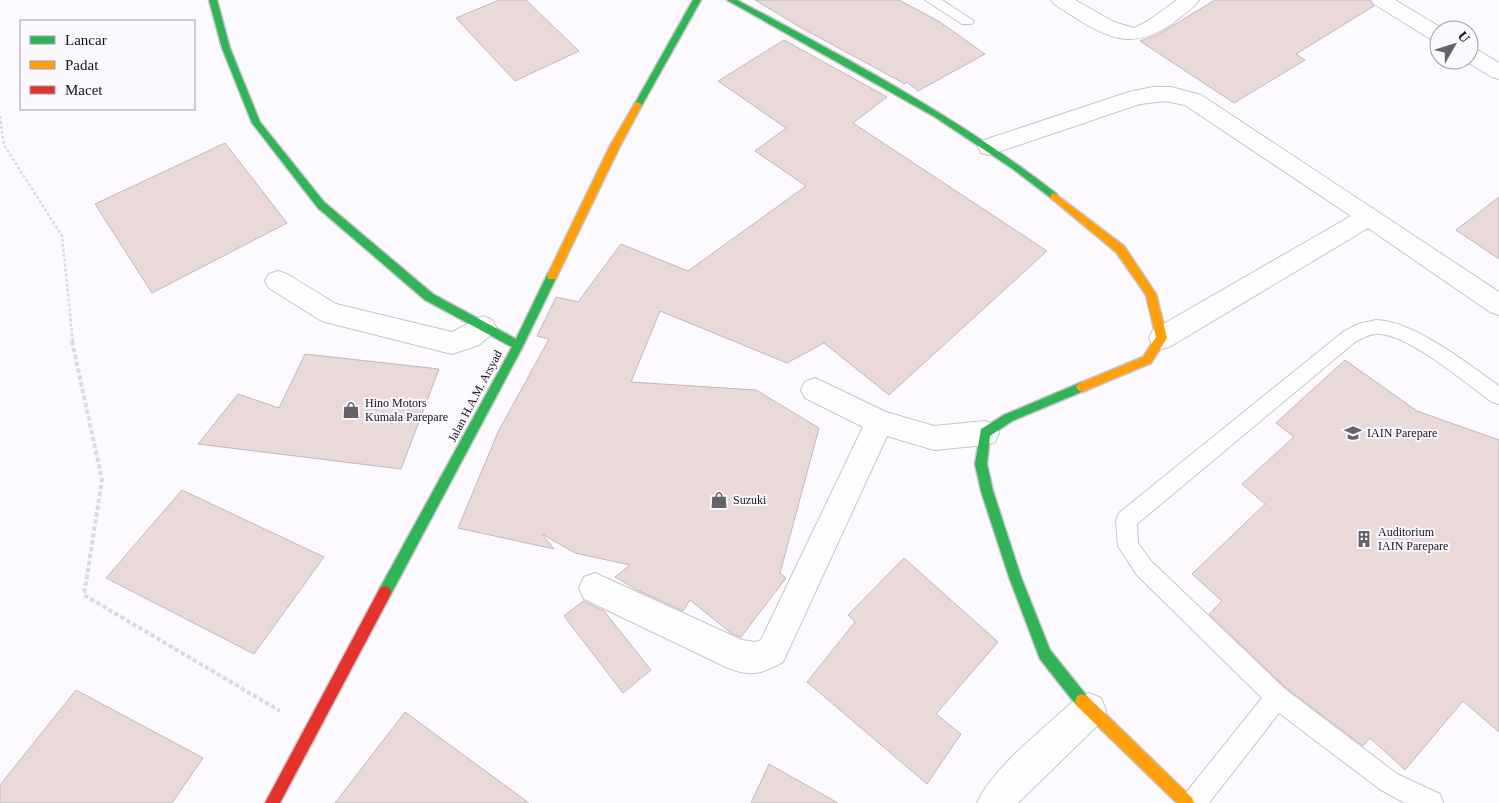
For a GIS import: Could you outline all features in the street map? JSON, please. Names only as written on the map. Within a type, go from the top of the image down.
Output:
[{"type":"main road","points":[[213,0],[226,48],[256,123],[321,205],[429,297],[518,345]]},
{"type":"main road","name":"Jalan H.A.M. Arsyad","points":[[272,803],[518,345],[615,146],[696,0]]},
{"type":"main road","points":[[731,0],[892,88],[989,147],[1007,162],[1040,184],[1120,249],[1151,294],[1162,338],[1147,360],[1008,418],[985,433],[981,464],[987,491],[1015,577],[1045,654],[1089,710],[1187,803]]},
{"type":"street","points":[[1061,0],[1119,32],[1134,34],[1149,29],[1189,0]]},
{"type":"street","points":[[1381,0],[1429,29]]},
{"type":"street","points":[[1479,60],[1499,72]]},
{"type":"street","points":[[989,147],[1137,97],[1161,92],[1175,94],[1193,100],[1369,216],[1499,305]]},
{"type":"street","points":[[1162,338],[1369,216]]},
{"type":"street","points":[[278,281],[329,313],[452,343],[470,337],[483,327]]},
{"type":"street","points":[[815,390],[880,422],[934,438],[985,433]]},
{"type":"street","points":[[595,588],[740,656],[758,658],[772,651],[880,422]]},
{"type":"street","points":[[994,803],[1014,781],[1089,710]]},
{"type":"lane","points":[[932,0],[968,21]]},
{"type":"lane","points":[[1431,803],[1389,782],[1277,697],[1144,568],[1128,546],[1126,520],[1349,337],[1365,328],[1383,326],[1411,337],[1499,396]]},
{"type":"lane","points":[[1194,803],[1277,697]]},
{"type":"path","points":[[0,116],[4,145],[62,236],[70,330],[102,480],[84,594],[312,729]]},
{"type":"building","points":[[499,0],[526,0],[579,51],[515,81],[456,18]]},
{"type":"building","points":[[755,0],[899,0],[940,22],[985,54],[918,91],[907,82],[905,84],[800,27]]},
{"type":"building","points":[[1215,0],[1369,0],[1374,6],[1296,54],[1305,60],[1234,103],[1140,41],[1157,35]]},
{"type":"building","points":[[784,40],[887,97],[853,123],[1047,251],[889,395],[824,343],[787,363],[660,311],[631,382],[756,390],[819,428],[780,573],[786,578],[741,637],[732,634],[690,600],[683,611],[637,590],[615,577],[630,565],[575,553],[542,534],[554,549],[458,528],[498,432],[549,339],[537,336],[556,297],[578,302],[621,244],[688,271],[806,186],[755,151],[786,128],[718,81]]},
{"type":"building","points":[[225,143],[287,223],[152,293],[95,204]]},
{"type":"building","points":[[1499,197],[1499,259],[1456,230]]},
{"type":"building","name":"Hino Motors Kumala Parepare","points":[[305,354],[439,369],[401,469],[198,444],[238,394],[279,408]]},
{"type":"building","name":"Auditorium IAIN Parepare","points":[[1345,360],[1417,411],[1499,440],[1499,732],[1463,701],[1405,770],[1370,738],[1363,746],[1286,688],[1209,614],[1222,601],[1192,574],[1265,504],[1242,484],[1294,437],[1276,423]]},
{"type":"building","points":[[182,490],[324,557],[254,654],[106,578]]},
{"type":"building","points":[[904,558],[998,642],[936,714],[961,734],[927,784],[807,682],[855,622],[848,615]]},
{"type":"building","points":[[583,601],[604,611],[651,670],[623,693],[564,616]]},
{"type":"building","points":[[76,690],[203,758],[172,803],[0,803],[0,785]]},
{"type":"building","points":[[405,712],[529,803],[335,803]]},
{"type":"building","points":[[769,764],[838,803],[751,803]]},
{"type":"traffic: fast","points":[[213,0],[226,48],[256,123],[321,205],[429,297],[518,345]]},
{"type":"traffic: fast","points":[[638,105],[697,0]]},
{"type":"traffic: fast","points":[[731,0],[897,90],[978,140],[1054,196]]},
{"type":"traffic: fast","points":[[385,592],[518,345],[552,276]]},
{"type":"traffic: fast","points":[[1082,387],[1008,418],[985,433],[981,464],[987,491],[1015,577],[1045,654],[1082,701]]},
{"type":"traffic: slow","points":[[552,276],[615,146],[638,105]]},
{"type":"traffic: slow","points":[[1054,196],[1120,249],[1151,294],[1162,338],[1147,360],[1082,387]]},
{"type":"traffic: slow","points":[[1082,701],[1187,803]]},
{"type":"traffic: jam","points":[[272,803],[385,592]]},
{"type":"place","name":"Hino Motors Kumala Parepare","points":[[351,410]]},
{"type":"place","name":"IAIN Parepare","points":[[1353,433]]},
{"type":"place","name":"Suzuki","points":[[719,500]]},
{"type":"place","name":"Auditorium IAIN Parepare","points":[[1364,539]]}]
